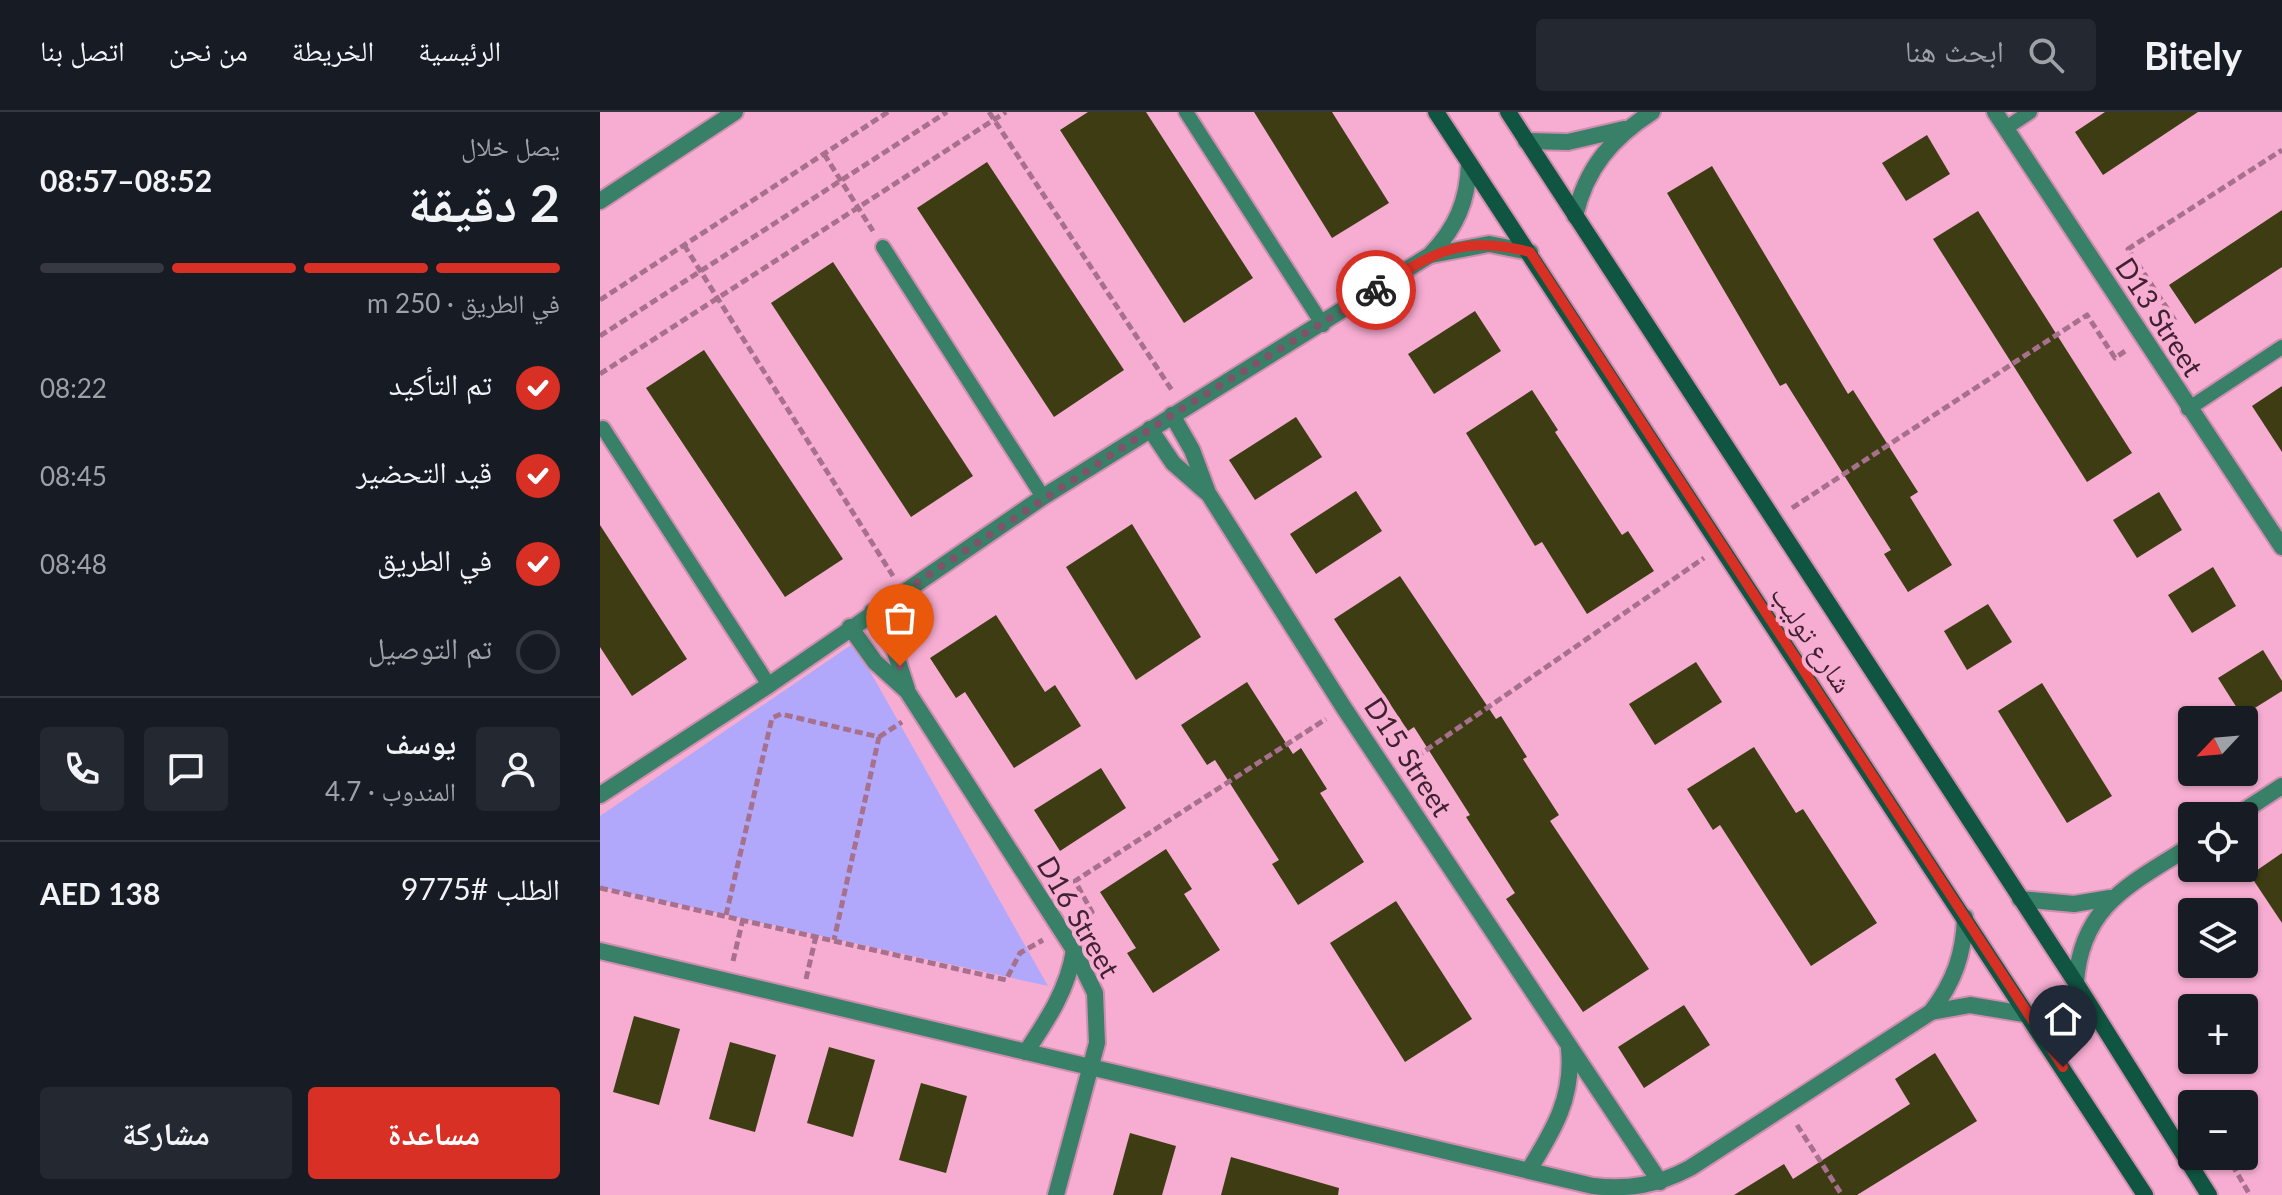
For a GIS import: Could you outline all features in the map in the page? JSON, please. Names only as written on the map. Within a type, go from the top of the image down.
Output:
[{"type":"street","points":[[600,201],[735,112]]},
{"type":"street","name":"شارع توليب","points":[[1436,112],[2145,1195]]},
{"type":"street","name":"شارع توليب","points":[[1508,112],[2076,983],[2209,1195]]},
{"type":"street","points":[[1575,216],[1594,166],[1629,127],[1652,112]]},
{"type":"street","name":"D13 Street","points":[[1995,112],[2188,409],[2281,543]]},
{"type":"street","points":[[1526,141],[1568,142],[1629,127]]},
{"type":"street","points":[[600,795],[769,685],[1043,497],[1323,325],[1430,255],[1444,240],[1460,213],[1468,184],[1469,163]]},
{"type":"street","points":[[1430,255],[1449,249],[1489,244],[1530,252]]},
{"type":"street","name":"D15 Street","points":[[1178,412],[1208,493],[1344,708],[1660,1182]]},
{"type":"street","name":"D15 Street","points":[[1150,429],[1173,463],[1208,493]]},
{"type":"street","name":"D16 Street","points":[[872,612],[894,649],[907,691]]},
{"type":"street","name":"D16 Street","points":[[850,627],[875,662],[907,691],[1074,950],[1095,993],[1098,1018],[1091,1067],[1056,1195]]},
{"type":"street","points":[[2257,802],[2282,786]]},
{"type":"street","points":[[2076,983],[2081,946],[2098,913],[2110,898],[2178,854]]},
{"type":"street","points":[[2020,899],[2074,904],[2110,898]]},
{"type":"street","points":[[600,951],[1610,1188],[1660,1182],[1690,1168],[1931,1012],[1949,986],[1961,958],[1965,917]]},
{"type":"street","points":[[1026,1052],[1057,1004],[1074,950]]},
{"type":"street","points":[[1931,1012],[1970,1005],[2030,1015]]},
{"type":"street","points":[[1529,1170],[1561,1115],[1571,1070],[1569,1048]]},
{"type":"lane","points":[[1186,112],[1323,325]]},
{"type":"lane","points":[[2006,128],[2030,112]]},
{"type":"lane","points":[[883,247],[1043,497]]},
{"type":"lane","points":[[2188,409],[2282,347]]},
{"type":"lane","points":[[603,428],[769,685]]},
{"type":"path","points":[[600,300],[888,112]]},
{"type":"path","points":[[600,336],[947,112]]},
{"type":"path","points":[[989,112],[1178,412]]},
{"type":"path","points":[[600,374],[1006,112]]},
{"type":"path","points":[[1774,520],[2087,315],[2115,358],[2174,319],[2128,249],[2282,150]]},
{"type":"path","points":[[824,154],[883,247]]},
{"type":"path","points":[[684,245],[903,592]]},
{"type":"path","points":[[1389,776],[1720,547]]},
{"type":"path","points":[[600,888],[1006,980],[1020,953],[1092,912],[1075,881],[1344,708]]},
{"type":"path","points":[[726,915],[772,718],[781,714],[879,737],[834,940]]},
{"type":"path","points":[[729,982],[743,919]]},
{"type":"path","points":[[801,999],[816,936]]},
{"type":"path","points":[[1786,1108],[1842,1195]]},
{"type":"shaded area","points":[[854,643],[1048,986],[600,887],[600,816]]},
{"type":"building","points":[[1088,112],[1146,112],[1253,278],[1184,323],[1060,130]]},
{"type":"building","points":[[1254,112],[1332,112],[1389,203],[1332,238]]},
{"type":"building","points":[[2105,112],[2198,112],[2103,175],[2075,132]]},
{"type":"building","points":[[1927,135],[1950,174],[1906,201],[1882,163]]},
{"type":"building","points":[[987,162],[1124,370],[1054,417],[917,208]]},
{"type":"building","points":[[1712,166],[1848,394],[1853,390],[1918,492],[1910,497],[1952,565],[1908,592],[1884,554],[1891,550],[1786,383],[1780,386],[1667,193]]},
{"type":"building","points":[[2282,210],[2282,267],[2195,324],[2169,285]]},
{"type":"building","points":[[1978,211],[2132,453],[2087,482],[1933,239]]},
{"type":"building","points":[[833,262],[973,476],[911,517],[771,303]]},
{"type":"building","points":[[1475,311],[1501,351],[1434,394],[1408,354]]},
{"type":"building","points":[[704,350],[843,559],[785,597],[646,388]]},
{"type":"building","points":[[2282,386],[2282,452],[2252,406]]},
{"type":"building","points":[[1532,390],[1558,430],[1555,432],[1622,535],[1628,531],[1654,571],[1587,614],[1542,542],[1535,546],[1466,433]]},
{"type":"building","points":[[1296,417],[1322,457],[1255,500],[1229,460]]},
{"type":"building","points":[[1356,491],[1382,531],[1316,574],[1290,534]]},
{"type":"building","points":[[2159,492],[2182,530],[2137,558],[2113,520]]},
{"type":"building","points":[[1132,524],[1201,637],[1136,680],[1066,567]]},
{"type":"building","points":[[600,525],[687,659],[632,696],[600,647]]},
{"type":"building","points":[[2213,567],[2236,606],[2192,633],[2168,595]]},
{"type":"building","points":[[1400,576],[1496,719],[1501,716],[1527,757],[1523,759],[1559,815],[1550,821],[1649,969],[1583,1012],[1506,899],[1515,893],[1466,817],[1470,815],[1414,727],[1408,731],[1334,619]]},
{"type":"building","points":[[1988,604],[2012,642],[1967,670],[1944,631]]},
{"type":"building","points":[[996,615],[1045,692],[1055,685],[1081,726],[1014,768],[965,692],[956,698],[930,658]]},
{"type":"building","points":[[2263,650],[2282,681],[2282,691],[2258,706],[2236,706],[2218,678]]},
{"type":"building","points":[[1696,662],[1722,702],[1655,745],[1629,704]]},
{"type":"building","points":[[1247,682],[1293,754],[1301,748],[1327,789],[1320,793],[1364,862],[1298,905],[1272,864],[1279,860],[1215,760],[1207,765],[1181,725]]},
{"type":"building","points":[[2042,683],[2112,796],[2067,823],[1998,711]]},
{"type":"building","points":[[1754,747],[1796,813],[1803,809],[1877,923],[1811,966],[1720,825],[1713,830],[1687,789]]},
{"type":"building","points":[[1101,768],[1126,808],[1060,851],[1034,810]]},
{"type":"building","points":[[1166,849],[1192,889],[1184,894],[1220,950],[1153,993],[1127,953],[1136,948],[1100,892]]},
{"type":"building","points":[[2282,853],[2282,923],[2255,882],[2258,882],[2258,870]]},
{"type":"building","points":[[1396,901],[1472,1019],[1405,1062],[1330,943]]},
{"type":"building","points":[[1684,1005],[1710,1045],[1644,1088],[1618,1047]]},
{"type":"building","points":[[634,1016],[680,1029],[659,1105],[613,1092]]},
{"type":"building","points":[[730,1042],[776,1055],[755,1132],[709,1119]]},
{"type":"building","points":[[829,1047],[875,1060],[853,1137],[807,1123]]},
{"type":"building","points":[[1935,1053],[1977,1121],[1857,1195],[1734,1195],[1784,1164],[1793,1179],[1910,1104],[1895,1079]]},
{"type":"building","points":[[921,1083],[967,1096],[946,1173],[899,1160]]},
{"type":"building","points":[[1130,1133],[1176,1146],[1162,1195],[1113,1195]]},
{"type":"building","points":[[1231,1157],[1339,1188],[1338,1195],[1221,1195]]},
{"type":"way so far","points":[[900,666],[890,641],[872,612],[1043,497],[1376,290]]},
{"type":"route","points":[[1376,290],[1430,255],[1449,249],[1489,244],[1530,252],[1720,547],[2063,1067]]}]
